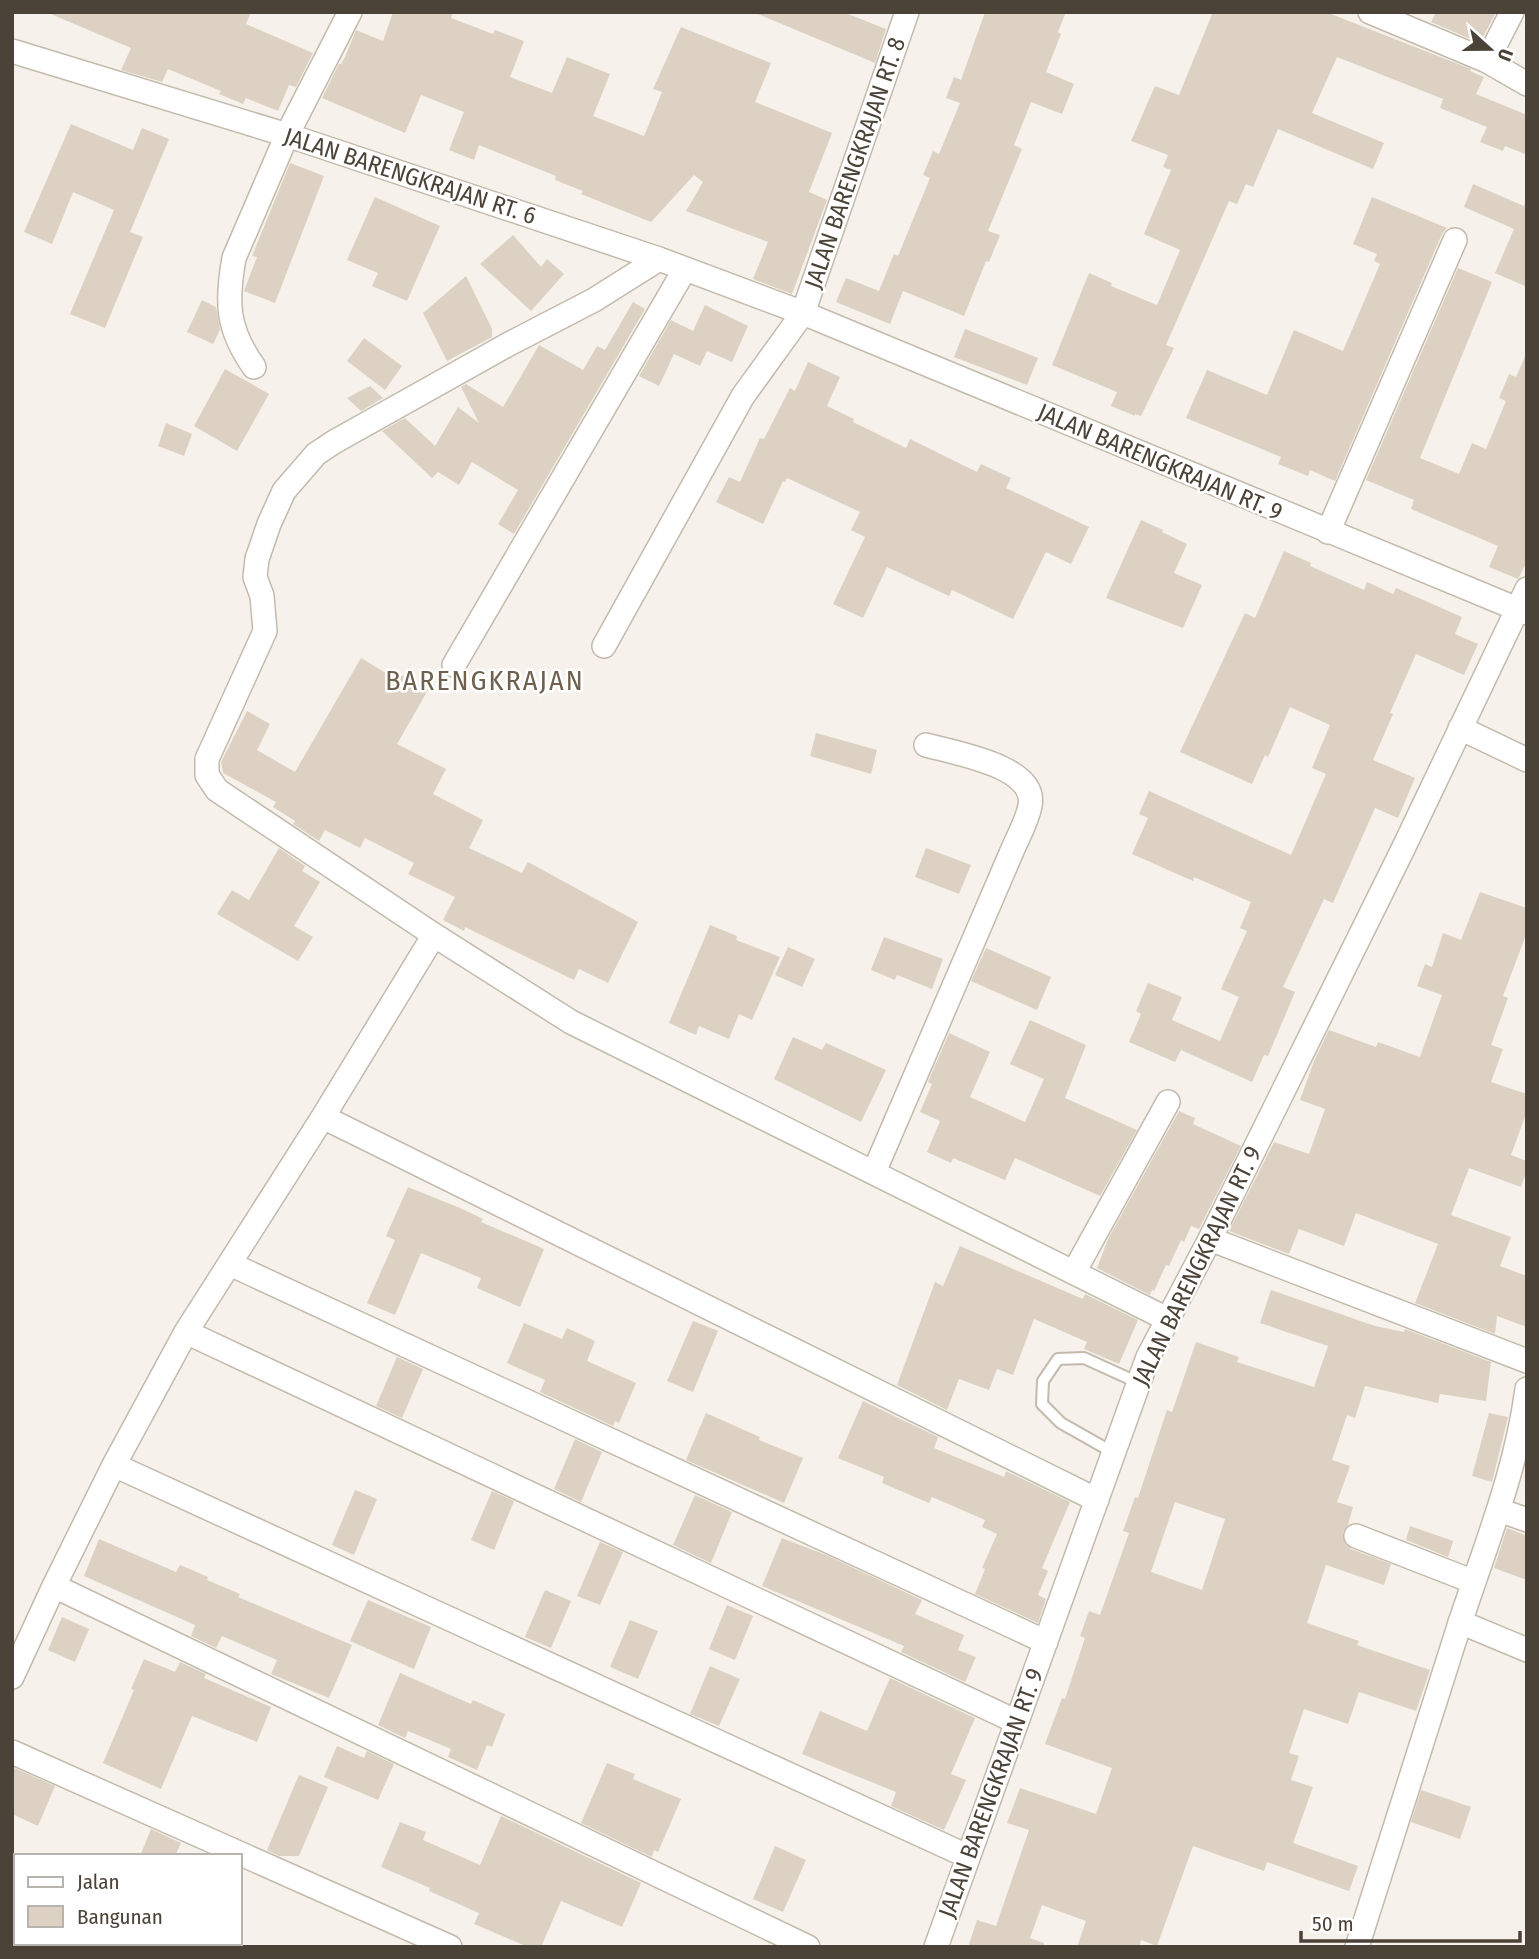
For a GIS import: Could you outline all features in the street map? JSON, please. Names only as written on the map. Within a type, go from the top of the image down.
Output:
[{"type":"street","points":[[254,367],[239,345],[231,324],[231,276],[234,258],[287,135],[350,12]]},
{"type":"street","name":"JALAN BARENGKRAJAN RT. 8","points":[[604,646],[743,396],[803,313],[907,12]]},
{"type":"street","points":[[1370,12],[1487,61],[1527,84]]},
{"type":"street","points":[[1487,61],[1512,12]]},
{"type":"street","name":"JALAN BARENGKRAJAN RT. 6","points":[[12,51],[287,135],[659,259],[803,313]]},
{"type":"street","points":[[1328,532],[1455,240]]},
{"type":"street","points":[[659,259],[594,300],[497,350],[316,454],[284,491],[257,559],[255,577],[262,596],[265,631],[207,759],[207,775],[216,790],[434,935],[571,1022],[1167,1318]]},
{"type":"street","points":[[454,665],[685,269]]},
{"type":"street","name":"JALAN BARENGKRAJAN RT. 9","points":[[803,313],[1328,532],[1523,604],[1210,1238],[1148,1356],[936,1947]]},
{"type":"street","points":[[1460,727],[1527,760]]},
{"type":"street","points":[[874,1172],[1031,803],[1026,783],[1005,768],[926,745]]},
{"type":"street","points":[[12,1677],[114,1465],[186,1332],[434,935]]},
{"type":"street","points":[[1074,1272],[1167,1102]]},
{"type":"street","points":[[323,1116],[1097,1500]]},
{"type":"street","points":[[1210,1238],[1527,1361]]},
{"type":"street","points":[[230,1264],[1046,1642]]},
{"type":"street","points":[[186,1332],[1017,1722]]},
{"type":"street","points":[[1357,1947],[1460,1622],[1499,1510],[1518,1444],[1527,1389]]},
{"type":"street","points":[[114,1465],[967,1856]]},
{"type":"street","points":[[1499,1510],[1527,1520]]},
{"type":"street","points":[[1356,1536],[1474,1582]]},
{"type":"street","points":[[54,1586],[808,1947]]},
{"type":"street","points":[[1460,1622],[1527,1650]]},
{"type":"street","points":[[12,1752],[241,1854]]},
{"type":"street","points":[[242,1854],[450,1947]]},
{"type":"lane","points":[[1114,1453],[1062,1423],[1042,1404],[1043,1381],[1059,1359],[1084,1358],[1139,1383]]},
{"type":"building","points":[[46,12],[251,12],[246,24],[313,53],[296,87],[289,85],[278,111],[246,98],[243,104],[219,94],[221,91],[168,69],[162,82],[121,70],[131,48]]},
{"type":"building","points":[[393,12],[453,12],[451,18],[493,34],[495,30],[524,41],[510,77],[552,93],[567,57],[610,74],[593,116],[644,136],[662,92],[653,89],[681,27],[771,63],[755,102],[832,133],[809,192],[827,200],[792,294],[753,279],[768,242],[686,211],[703,182],[694,175],[651,222],[581,194],[583,191],[555,180],[556,176],[479,145],[474,160],[449,150],[464,112],[421,95],[405,133],[322,98],[345,57],[356,30],[383,41]]},
{"type":"building","points":[[753,12],[843,12],[886,29],[875,63]]},
{"type":"building","points":[[985,12],[1066,12],[1058,32],[1061,34],[1046,72],[1074,84],[1062,114],[1031,102],[1014,145],[1022,149],[988,231],[1000,235],[989,262],[986,261],[964,316],[903,291],[890,324],[836,302],[846,278],[879,291],[894,254],[898,256],[930,178],[923,175],[933,151],[939,154],[960,103],[946,98],[954,77],[961,80]]},
{"type":"building","points":[[1213,12],[1326,12],[1471,69],[1470,71],[1484,77],[1476,94],[1527,115],[1527,155],[1505,146],[1503,151],[1480,142],[1487,127],[1440,108],[1443,99],[1337,57],[1312,113],[1384,143],[1373,169],[1278,129],[1253,187],[1246,184],[1237,204],[1229,201],[1166,345],[1174,348],[1141,416],[1135,416],[1111,406],[1117,392],[1052,365],[1089,273],[1112,283],[1111,286],[1157,305],[1180,250],[1144,234],[1171,170],[1163,167],[1168,155],[1131,141],[1155,86],[1179,95]]},
{"type":"building","points":[[1436,12],[1496,12],[1480,43],[1431,22]]},
{"type":"building","points":[[71,124],[133,150],[142,128],[169,139],[130,232],[143,237],[105,328],[70,314],[114,210],[73,192],[52,244],[24,232]]},
{"type":"building","points":[[290,163],[324,176],[275,303],[244,291],[257,257],[252,256]]},
{"type":"building","points":[[1473,184],[1524,206],[1527,200],[1527,287],[1495,273],[1514,229],[1464,207]]},
{"type":"building","points":[[375,197],[440,226],[407,301],[372,286],[378,273],[347,260]]},
{"type":"building","points":[[1372,197],[1447,228],[1442,234],[1335,481],[1310,470],[1308,476],[1278,464],[1281,457],[1186,418],[1207,370],[1267,395],[1294,330],[1343,351],[1380,264],[1374,261],[1377,254],[1353,244]]},
{"type":"building","points":[[513,235],[541,267],[547,259],[564,274],[531,311],[480,264]]},
{"type":"building","points":[[1458,268],[1492,282],[1420,458],[1459,474],[1472,443],[1486,449],[1506,401],[1499,398],[1509,374],[1516,377],[1527,352],[1527,561],[1518,579],[1489,567],[1498,546],[1411,509],[1414,500],[1366,480]]},
{"type":"building","points":[[466,276],[492,329],[492,337],[447,361],[423,313]]},
{"type":"building","points":[[202,300],[216,307],[220,330],[213,344],[187,332]]},
{"type":"building","points":[[633,302],[645,309],[514,534],[498,524],[518,490],[472,462],[459,485],[438,472],[432,478],[382,431],[405,418],[435,446],[458,407],[479,423],[461,387],[466,384],[503,407],[539,345],[583,370],[597,346],[605,350]]},
{"type":"building","points":[[705,305],[748,326],[732,362],[707,351],[700,366],[674,354],[659,386],[639,376],[671,320],[693,331]]},
{"type":"building","points":[[965,329],[1038,358],[1027,385],[954,357]]},
{"type":"building","points":[[364,338],[402,366],[385,390],[347,361]]},
{"type":"building","points":[[808,362],[840,377],[827,406],[854,419],[853,422],[906,448],[910,439],[977,472],[981,464],[1011,478],[1006,488],[1089,527],[1071,564],[1046,552],[1013,619],[952,590],[949,596],[887,567],[863,618],[833,604],[865,537],[851,530],[860,512],[787,478],[783,481],[763,524],[716,502],[729,477],[740,482],[760,438],[764,439],[790,388],[795,391]]},
{"type":"building","points":[[225,369],[269,394],[237,451],[194,426]]},
{"type":"building","points":[[370,386],[383,398],[361,411],[347,398]]},
{"type":"building","points":[[166,423],[192,434],[184,456],[158,446]]},
{"type":"building","points":[[1141,520],[1187,544],[1174,573],[1202,585],[1183,628],[1106,598]]},
{"type":"building","points":[[1284,551],[1364,590],[1367,582],[1393,594],[1396,588],[1462,617],[1455,634],[1478,644],[1464,675],[1416,654],[1373,760],[1415,778],[1398,818],[1375,808],[1333,903],[1324,899],[1283,987],[1295,992],[1268,1056],[1264,1055],[1252,1082],[1181,1050],[1175,1062],[1129,1042],[1141,1014],[1136,1011],[1148,983],[1182,997],[1172,1020],[1220,1041],[1239,997],[1221,989],[1247,931],[1240,928],[1251,902],[1194,877],[1193,881],[1132,854],[1148,818],[1139,814],[1149,791],[1291,855],[1326,774],[1312,768],[1330,725],[1290,707],[1268,757],[1265,755],[1252,784],[1180,752],[1245,613],[1255,618]]},
{"type":"building","points":[[361,658],[389,675],[392,670],[428,690],[397,744],[446,769],[433,794],[483,820],[469,848],[522,873],[528,862],[638,922],[608,983],[579,969],[574,980],[465,927],[464,931],[443,920],[455,897],[408,874],[414,863],[365,838],[360,848],[325,830],[319,841],[273,807],[276,802],[223,773],[221,762],[247,711],[270,724],[257,750],[295,772]]},
{"type":"building","points":[[816,733],[877,750],[871,774],[810,756]]},
{"type":"building","points":[[279,848],[305,866],[302,871],[320,882],[294,926],[313,937],[298,961],[217,914],[232,890],[249,900]]},
{"type":"building","points":[[926,848],[971,865],[959,894],[915,877]]},
{"type":"building","points":[[1480,892],[1527,908],[1527,932],[1503,996],[1508,998],[1491,1045],[1503,1049],[1491,1082],[1527,1094],[1527,1111],[1511,1155],[1527,1161],[1527,1170],[1521,1187],[1469,1168],[1451,1215],[1511,1237],[1500,1266],[1527,1276],[1527,1327],[1497,1316],[1495,1334],[1415,1303],[1438,1244],[1356,1213],[1344,1246],[1299,1229],[1289,1254],[1229,1231],[1274,1142],[1309,1154],[1325,1109],[1300,1100],[1329,1030],[1376,1047],[1378,1042],[1420,1057],[1442,995],[1417,986],[1425,964],[1432,967],[1443,933],[1461,940]]},
{"type":"building","points":[[710,925],[737,936],[736,940],[780,957],[752,1020],[739,1014],[729,1039],[699,1026],[696,1035],[669,1023]]},
{"type":"building","points":[[884,937],[943,959],[932,989],[897,975],[895,980],[871,970]]},
{"type":"building","points":[[788,947],[815,959],[802,987],[775,975]]},
{"type":"building","points":[[986,948],[1051,977],[1037,1010],[971,981]]},
{"type":"building","points":[[1030,1020],[1086,1045],[1065,1098],[1137,1130],[1100,1196],[1015,1158],[1005,1180],[953,1158],[951,1163],[927,1152],[940,1121],[920,1112],[932,1084],[928,1082],[949,1033],[990,1052],[970,1097],[1025,1122],[1044,1079],[1010,1064]]},
{"type":"building","points":[[793,1037],[822,1050],[826,1043],[886,1070],[861,1122],[774,1079]]},
{"type":"building","points":[[1179,1111],[1195,1118],[1193,1124],[1241,1146],[1199,1229],[1191,1226],[1184,1242],[1181,1240],[1169,1266],[1166,1265],[1150,1295],[1097,1268],[1108,1239]]},
{"type":"building","points":[[408,1187],[460,1208],[483,1219],[481,1222],[544,1249],[520,1307],[477,1288],[481,1278],[421,1253],[395,1315],[367,1303],[395,1240],[386,1236]]},
{"type":"building","points":[[960,1246],[1083,1299],[1085,1294],[1138,1320],[1119,1364],[1084,1349],[1087,1342],[1034,1319],[1013,1375],[997,1369],[989,1390],[959,1379],[947,1410],[897,1385],[935,1282],[943,1286]]},
{"type":"building","points":[[1271,1290],[1375,1326],[1404,1332],[1405,1329],[1491,1362],[1486,1401],[1440,1394],[1438,1403],[1365,1386],[1355,1418],[1347,1415],[1332,1460],[1350,1466],[1337,1502],[1353,1507],[1343,1532],[1345,1544],[1351,1549],[1391,1564],[1384,1585],[1326,1565],[1307,1623],[1359,1641],[1357,1645],[1430,1670],[1416,1711],[1359,1692],[1348,1724],[1304,1709],[1289,1753],[1299,1756],[1291,1780],[1313,1787],[1293,1843],[1358,1866],[1349,1891],[1267,1862],[1264,1871],[1193,1846],[1157,1946],[1141,1940],[1139,1947],[1077,1947],[1086,1921],[1042,1905],[1030,1938],[1044,1943],[1043,1947],[968,1947],[977,1920],[996,1926],[1029,1830],[1007,1823],[1020,1788],[1096,1814],[1112,1768],[1045,1744],[1062,1698],[1065,1699],[1085,1638],[1080,1636],[1089,1611],[1100,1615],[1129,1533],[1123,1531],[1135,1497],[1138,1498],[1167,1410],[1172,1412],[1196,1342],[1239,1357],[1237,1362],[1314,1387],[1328,1346],[1260,1323]],"holes":[[[1175,1502],[1225,1519],[1202,1590],[1151,1572]]]},
{"type":"building","points":[[693,1321],[718,1331],[693,1392],[667,1381]]},
{"type":"building","points":[[524,1323],[562,1339],[567,1328],[595,1341],[587,1361],[636,1383],[619,1423],[615,1421],[613,1426],[540,1392],[545,1380],[507,1363]]},
{"type":"building","points":[[397,1357],[423,1369],[402,1418],[376,1406]]},
{"type":"building","points":[[863,1401],[938,1437],[934,1448],[1004,1477],[1006,1471],[1070,1502],[1042,1568],[1048,1571],[1038,1595],[1046,1599],[1038,1623],[975,1594],[985,1569],[982,1568],[997,1534],[982,1527],[985,1520],[932,1497],[929,1503],[882,1483],[884,1477],[838,1458]]},
{"type":"building","points":[[706,1413],[760,1437],[759,1440],[803,1458],[784,1503],[686,1460]]},
{"type":"building","points":[[1489,1413],[1508,1417],[1492,1482],[1472,1476]]},
{"type":"building","points":[[575,1439],[602,1452],[581,1502],[554,1489]]},
{"type":"building","points":[[355,1490],[377,1499],[354,1555],[332,1545]]},
{"type":"building","points":[[492,1491],[514,1501],[494,1550],[471,1540]]},
{"type":"building","points":[[695,1495],[732,1512],[711,1563],[673,1545]]},
{"type":"building","points":[[1410,1526],[1453,1541],[1448,1557],[1406,1540]]},
{"type":"building","points":[[1507,1528],[1527,1536],[1527,1580],[1494,1568]]},
{"type":"building","points":[[782,1538],[826,1555],[922,1600],[915,1614],[964,1635],[958,1650],[976,1657],[965,1682],[901,1652],[904,1646],[762,1586]]},
{"type":"building","points":[[99,1539],[176,1572],[180,1565],[240,1594],[238,1597],[352,1645],[329,1698],[271,1674],[277,1660],[222,1636],[216,1648],[191,1636],[195,1625],[84,1576]]},
{"type":"building","points":[[600,1542],[623,1552],[600,1605],[577,1596]]},
{"type":"building","points":[[545,1590],[571,1601],[551,1648],[525,1637]]},
{"type":"building","points":[[368,1600],[431,1627],[414,1669],[350,1641]]},
{"type":"building","points":[[727,1605],[753,1616],[735,1660],[709,1649]]},
{"type":"building","points":[[62,1617],[89,1629],[75,1662],[48,1650]]},
{"type":"building","points":[[630,1620],[658,1631],[638,1679],[610,1667]]},
{"type":"building","points":[[144,1659],[175,1672],[180,1662],[206,1674],[204,1678],[271,1707],[257,1742],[192,1716],[161,1789],[103,1763]]},
{"type":"building","points":[[710,1666],[740,1679],[719,1726],[690,1714]]},
{"type":"building","points":[[400,1673],[471,1704],[473,1700],[505,1714],[492,1747],[487,1745],[477,1770],[448,1757],[451,1749],[408,1731],[405,1738],[378,1725]]},
{"type":"building","points":[[890,1678],[975,1718],[951,1774],[966,1780],[944,1830],[891,1806],[896,1792],[802,1754],[820,1711],[867,1731]]},
{"type":"building","points":[[337,1746],[364,1758],[367,1751],[394,1764],[378,1800],[324,1777]]},
{"type":"building","points":[[607,1763],[635,1774],[633,1779],[681,1799],[658,1852],[654,1850],[652,1857],[581,1823]]},
{"type":"building","points":[[12,1767],[55,1786],[38,1826],[12,1814]]},
{"type":"building","points":[[299,1775],[328,1787],[299,1856],[279,1856],[267,1850]]},
{"type":"building","points":[[1421,1790],[1471,1807],[1460,1839],[1411,1822]]},
{"type":"building","points":[[501,1816],[641,1883],[622,1927],[561,1901],[541,1947],[528,1947],[474,1924],[479,1913],[381,1867],[400,1822],[426,1832],[423,1840],[480,1865]]},
{"type":"building","points":[[151,1829],[181,1843],[176,1854],[141,1854]]},
{"type":"building","points":[[775,1846],[806,1860],[783,1912],[753,1899]]},
{"type":"district","name":"BARENGKRAJAN","points":[[485,680]]}]
